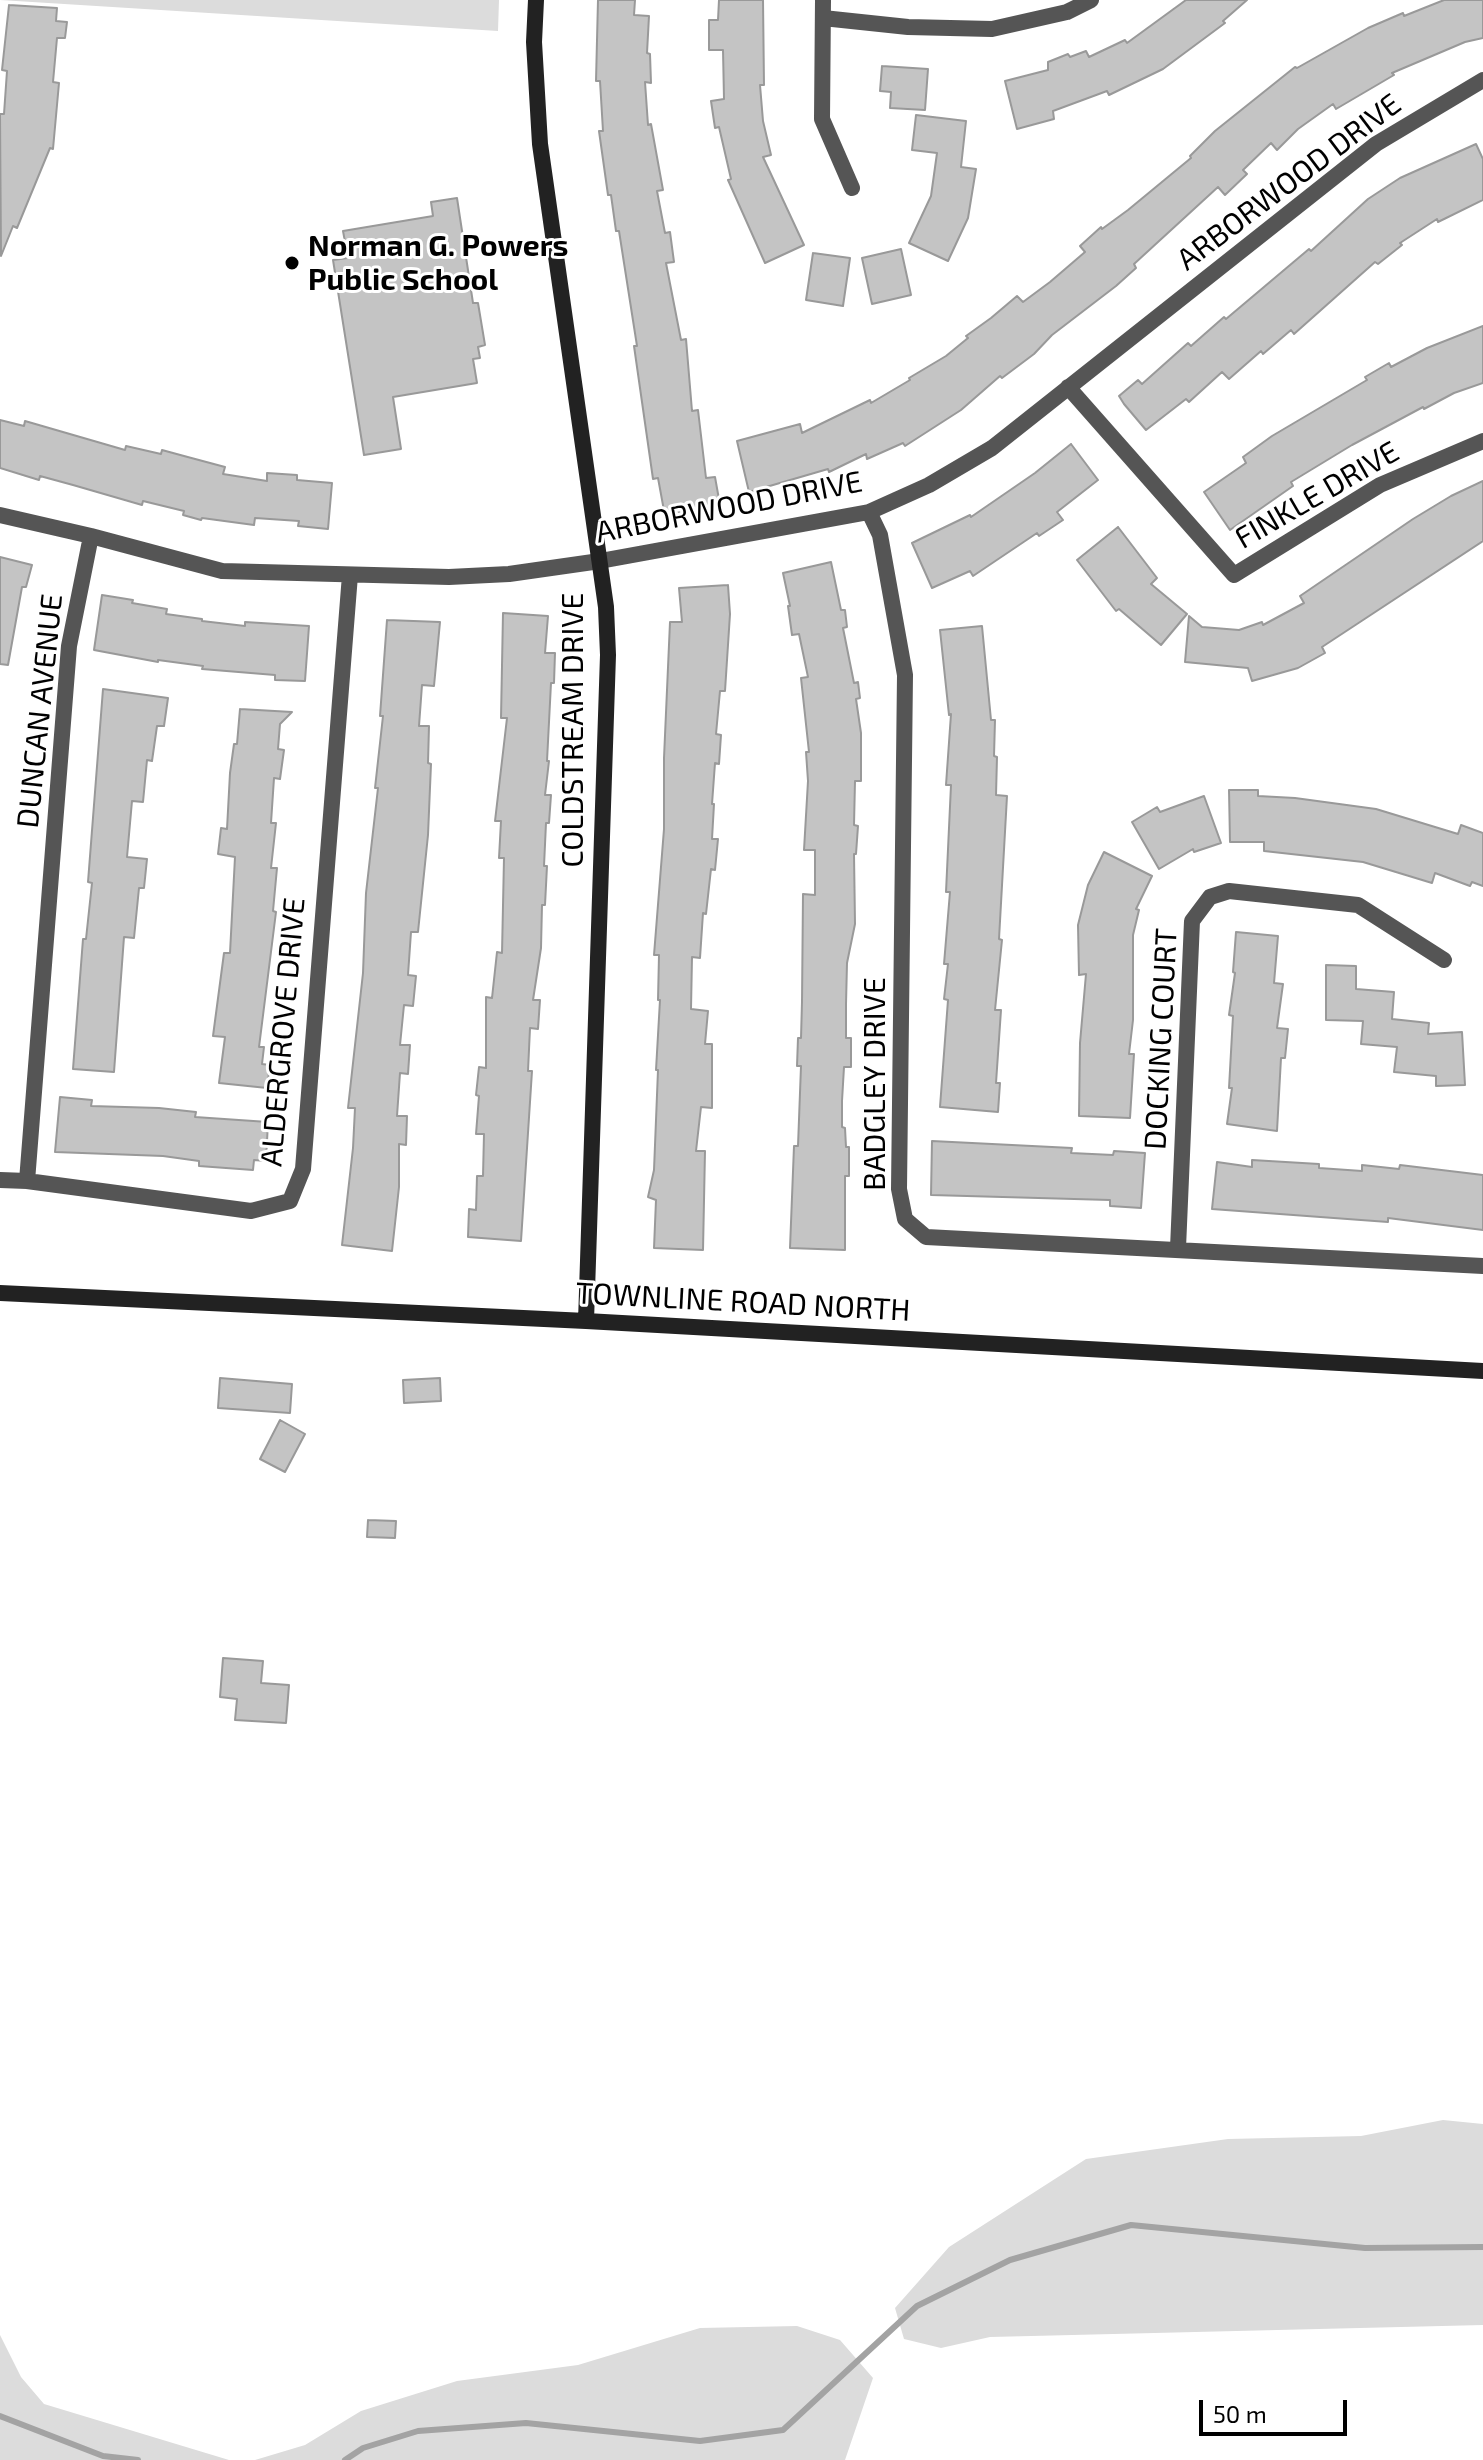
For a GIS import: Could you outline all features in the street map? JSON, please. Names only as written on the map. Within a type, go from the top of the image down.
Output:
[{"type":"street","name":"COLDSTREAM DRIVE","points":[[536,0],[534,42],[541,159],[600,561],[608,655],[586,1321]]},
{"type":"street","points":[[823,0],[822,119],[852,188]]},
{"type":"street","points":[[823,18],[908,27],[992,29],[1067,12],[1091,0]]},
{"type":"street","name":"ARBORWOOD DRIVE","points":[[0,515],[222,571],[449,577],[509,574],[600,561],[869,512],[929,485],[992,448],[1376,144],[1483,80]]},
{"type":"street","name":"FINKLE DRIVE","points":[[1068,387],[1234,575],[1380,485],[1483,441]]},
{"type":"street","name":"BADGLEY DRIVE","points":[[869,512],[880,535],[905,675],[899,1189],[905,1219],[926,1237],[1483,1266]]},
{"type":"street","name":"DUNCAN AVENUE","points":[[27,1181],[69,646],[91,536]]},
{"type":"street","name":"ALDERGROVE DRIVE","points":[[0,1180],[251,1211],[290,1201],[303,1169],[350,575]]},
{"type":"street","name":"DOCKING COURT","points":[[1178,1248],[1192,921],[1210,897],[1229,891],[1358,905],[1444,960]]},
{"type":"street","name":"TOWNLINE ROAD NORTH","points":[[0,1293],[586,1321],[1483,1371]]},
{"type":"shaded area","points":[[0,0],[499,0],[498,31]]},
{"type":"shaded area","points":[[1443,2120],[1483,2124],[1483,2325],[990,2337],[941,2348],[904,2339],[895,2308],[949,2247],[1086,2159],[1228,2139],[1361,2136]]},
{"type":"shaded area","points":[[797,2326],[840,2340],[873,2378],[845,2460],[255,2460],[305,2445],[361,2411],[457,2381],[578,2365],[700,2328]]},
{"type":"shaded area","points":[[0,2335],[21,2377],[44,2404],[229,2460],[0,2460]]},
{"type":"building","points":[[598,0],[635,0],[634,15],[649,16],[647,53],[650,54],[651,83],[645,82],[648,125],[651,124],[663,190],[657,191],[665,233],[670,232],[674,262],[666,263],[681,340],[686,339],[692,411],[698,410],[706,478],[715,477],[720,505],[665,516],[658,478],[653,479],[634,346],[637,346],[599,131],[603,131],[600,81],[596,81]]},
{"type":"building","points":[[719,0],[763,0],[764,85],[760,85],[763,121],[771,155],[763,157],[804,245],[765,263],[728,180],[731,179],[719,127],[715,128],[711,101],[724,99],[723,50],[709,50],[709,20],[718,20]]},
{"type":"building","points":[[1186,0],[1247,0],[1223,21],[1225,23],[1163,69],[1109,95],[1107,91],[1053,111],[1054,119],[1017,129],[1005,81],[1048,70],[1048,62],[1068,54],[1070,57],[1086,51],[1089,57],[1125,40],[1127,43]]},
{"type":"building","points":[[1444,0],[1483,0],[1483,38],[1465,42],[1392,73],[1394,75],[1336,109],[1333,104],[1298,129],[1277,150],[1271,143],[1243,170],[1247,174],[1225,195],[1218,187],[1134,264],[1136,268],[1116,286],[961,410],[905,446],[903,443],[867,459],[866,454],[829,472],[828,469],[749,492],[737,441],[800,424],[802,433],[870,400],[871,403],[910,380],[946,356],[1017,296],[1023,302],[1050,282],[1085,252],[1080,246],[1101,227],[1128,210],[1191,158],[1215,131],[1295,67],[1368,28]]},
{"type":"building","points":[[9,5],[57,8],[56,21],[67,22],[65,38],[57,38],[53,82],[59,83],[53,149],[50,148],[17,228],[13,226],[1,256],[0,114],[4,114],[7,71],[2,70]]},
{"type":"building","points":[[882,66],[928,69],[925,110],[890,108],[891,92],[880,91]]},
{"type":"building","points":[[916,115],[966,121],[961,167],[976,169],[968,218],[948,261],[909,243],[931,196],[937,153],[912,150]]},
{"type":"building","points":[[1476,144],[1483,159],[1483,200],[1438,222],[1437,219],[1400,243],[1402,245],[1378,264],[1375,262],[1294,334],[1291,330],[1229,379],[1222,372],[1189,402],[1186,399],[1146,430],[1124,404],[1119,396],[1138,380],[1142,384],[1188,343],[1191,346],[1224,317],[1226,319],[1309,249],[1311,251],[1368,199],[1400,178]]},
{"type":"building","points":[[457,198],[473,303],[478,303],[485,345],[478,347],[480,358],[473,359],[477,383],[393,397],[401,449],[364,455],[333,260],[348,258],[343,231],[433,216],[431,202]]},
{"type":"building","points":[[901,249],[911,295],[872,304],[862,258]]},
{"type":"building","points":[[813,253],[850,258],[843,306],[806,300]]},
{"type":"building","points":[[1483,326],[1483,383],[1423,407],[1352,445],[1291,482],[1293,486],[1230,530],[1204,492],[1246,463],[1243,457],[1389,363],[1391,367],[1427,348]]},
{"type":"building","points":[[0,420],[24,426],[25,421],[125,450],[126,446],[161,454],[162,450],[225,467],[223,474],[267,481],[267,473],[297,475],[297,480],[332,483],[328,529],[298,526],[299,521],[255,518],[254,525],[201,520],[183,515],[184,511],[143,501],[142,505],[0,468]]},
{"type":"building","points":[[1071,444],[1098,480],[1057,512],[1063,520],[1039,536],[1037,533],[973,576],[970,571],[932,588],[912,543],[971,517]]},
{"type":"building","points":[[1483,481],[1483,541],[1322,647],[1325,653],[1298,668],[1252,681],[1248,668],[1185,662],[1189,616],[1202,627],[1239,630],[1262,622],[1263,625],[1304,603],[1300,596],[1413,519]]},
{"type":"building","points":[[1118,527],[1157,578],[1151,584],[1187,614],[1161,645],[1119,609],[1116,611],[1077,560]]},
{"type":"building","points":[[0,557],[32,565],[26,587],[22,587],[8,665],[0,664]]},
{"type":"building","points":[[831,562],[841,610],[845,610],[847,627],[843,628],[854,683],[858,682],[860,698],[856,699],[861,733],[861,781],[855,781],[854,825],[858,826],[854,854],[855,924],[847,963],[846,1038],[851,1038],[851,1067],[844,1067],[842,1101],[842,1127],[845,1128],[846,1147],[849,1147],[849,1176],[845,1176],[845,1250],[790,1248],[801,1066],[797,1066],[798,1038],[801,1038],[803,894],[815,895],[815,850],[804,850],[808,781],[806,752],[809,752],[801,678],[808,677],[799,634],[792,635],[783,573]]},
{"type":"building","points":[[728,585],[730,614],[725,691],[720,691],[716,734],[721,735],[719,764],[715,763],[712,804],[712,839],[718,839],[715,870],[711,869],[706,914],[703,913],[700,958],[692,957],[691,1009],[708,1011],[705,1044],[712,1044],[712,1108],[701,1107],[696,1151],[705,1151],[703,1250],[654,1248],[656,1200],[648,1197],[654,1170],[660,1000],[659,955],[654,955],[664,829],[670,622],[682,622],[679,588]]},
{"type":"building","points":[[102,595],[133,600],[132,603],[167,609],[166,614],[202,621],[245,626],[245,622],[309,626],[305,681],[275,680],[275,675],[202,669],[203,666],[158,662],[94,650]]},
{"type":"building","points":[[503,613],[548,616],[545,653],[555,653],[545,795],[551,795],[549,823],[546,823],[545,905],[542,905],[541,948],[533,1000],[540,1000],[538,1029],[530,1028],[528,1071],[532,1071],[521,1241],[468,1237],[469,1209],[476,1210],[477,1176],[483,1176],[484,1134],[476,1134],[479,1096],[476,1095],[479,1067],[486,1068],[486,997],[492,998],[497,952],[502,953],[504,858],[499,858],[501,821],[495,821],[507,718],[501,718]]},
{"type":"building","points":[[387,620],[440,622],[434,686],[422,685],[419,726],[429,726],[428,763],[431,764],[428,835],[418,932],[411,932],[408,975],[416,976],[413,1006],[404,1005],[400,1045],[410,1045],[408,1074],[400,1073],[397,1116],[407,1116],[406,1145],[399,1144],[399,1187],[392,1251],[342,1245],[353,1148],[355,1108],[348,1108],[378,788],[375,788],[383,716],[380,716]]},
{"type":"building","points":[[982,626],[991,720],[995,720],[996,795],[1007,796],[999,939],[1002,940],[995,1010],[1001,1010],[996,1083],[1000,1083],[998,1112],[940,1107],[948,1000],[944,999],[948,964],[944,964],[950,892],[946,892],[951,785],[946,785],[951,714],[940,630]]},
{"type":"building","points":[[103,689],[168,698],[164,726],[157,726],[152,761],[147,760],[143,802],[132,801],[127,857],[147,859],[144,888],[139,888],[134,938],[124,937],[114,1072],[73,1069],[83,939],[86,939],[92,883],[88,882]]},
{"type":"building","points":[[240,709],[292,712],[280,724],[278,749],[284,750],[280,779],[274,778],[271,823],[276,823],[271,868],[277,868],[273,911],[276,912],[259,1047],[264,1047],[262,1064],[270,1065],[267,1088],[219,1083],[225,1037],[213,1036],[224,953],[230,953],[235,857],[218,854],[221,828],[227,829],[230,773],[234,744],[237,744]]},
{"type":"building","points":[[1229,790],[1258,790],[1258,796],[1376,809],[1458,834],[1461,825],[1483,833],[1483,886],[1472,882],[1470,886],[1435,873],[1432,883],[1363,862],[1264,851],[1264,842],[1230,842]]},
{"type":"building","points":[[1204,796],[1221,843],[1194,852],[1193,849],[1159,869],[1132,822],[1157,807],[1160,812]]},
{"type":"building","points":[[1104,852],[1152,876],[1136,909],[1139,910],[1133,935],[1133,1020],[1129,1054],[1134,1054],[1130,1118],[1079,1116],[1080,1043],[1086,974],[1079,975],[1078,925],[1088,885]]},
{"type":"building","points":[[1236,932],[1278,936],[1274,983],[1283,984],[1277,1028],[1288,1029],[1285,1058],[1281,1058],[1277,1131],[1227,1124],[1232,1088],[1229,1088],[1233,1016],[1229,1015],[1235,973]]},
{"type":"building","points":[[1326,965],[1356,966],[1356,989],[1394,992],[1392,1019],[1429,1023],[1428,1034],[1462,1032],[1465,1085],[1436,1086],[1436,1076],[1394,1072],[1397,1047],[1361,1044],[1363,1021],[1326,1020]]},
{"type":"building","points":[[60,1097],[92,1100],[91,1106],[159,1108],[196,1112],[195,1117],[268,1122],[266,1161],[254,1160],[253,1170],[199,1166],[199,1161],[163,1156],[55,1152]]},
{"type":"building","points":[[932,1141],[1072,1148],[1071,1153],[1145,1153],[1141,1208],[1110,1206],[1110,1200],[931,1195]]},
{"type":"building","points":[[1252,1160],[1319,1164],[1319,1168],[1362,1171],[1362,1165],[1399,1169],[1400,1165],[1483,1175],[1483,1230],[1388,1218],[1388,1222],[1212,1209],[1217,1162],[1252,1167]]},
{"type":"building","points":[[220,1378],[292,1384],[290,1413],[218,1408]]},
{"type":"building","points":[[440,1378],[441,1401],[404,1403],[403,1380]]},
{"type":"building","points":[[280,1420],[305,1434],[285,1472],[260,1459]]},
{"type":"building","points":[[368,1520],[396,1521],[395,1538],[367,1537]]},
{"type":"building","points":[[223,1658],[263,1661],[261,1683],[289,1685],[286,1723],[235,1720],[237,1699],[220,1697]]},
{"type":"waterway","points":[[345,2460],[363,2448],[418,2431],[526,2423],[700,2441],[783,2430],[917,2306],[1010,2260],[1131,2225],[1365,2248],[1483,2247]]},
{"type":"waterway","points":[[0,2416],[103,2456],[138,2460]]},
{"type":"place","name":"Norman G. Powers Public School","points":[[292,263]]}]
